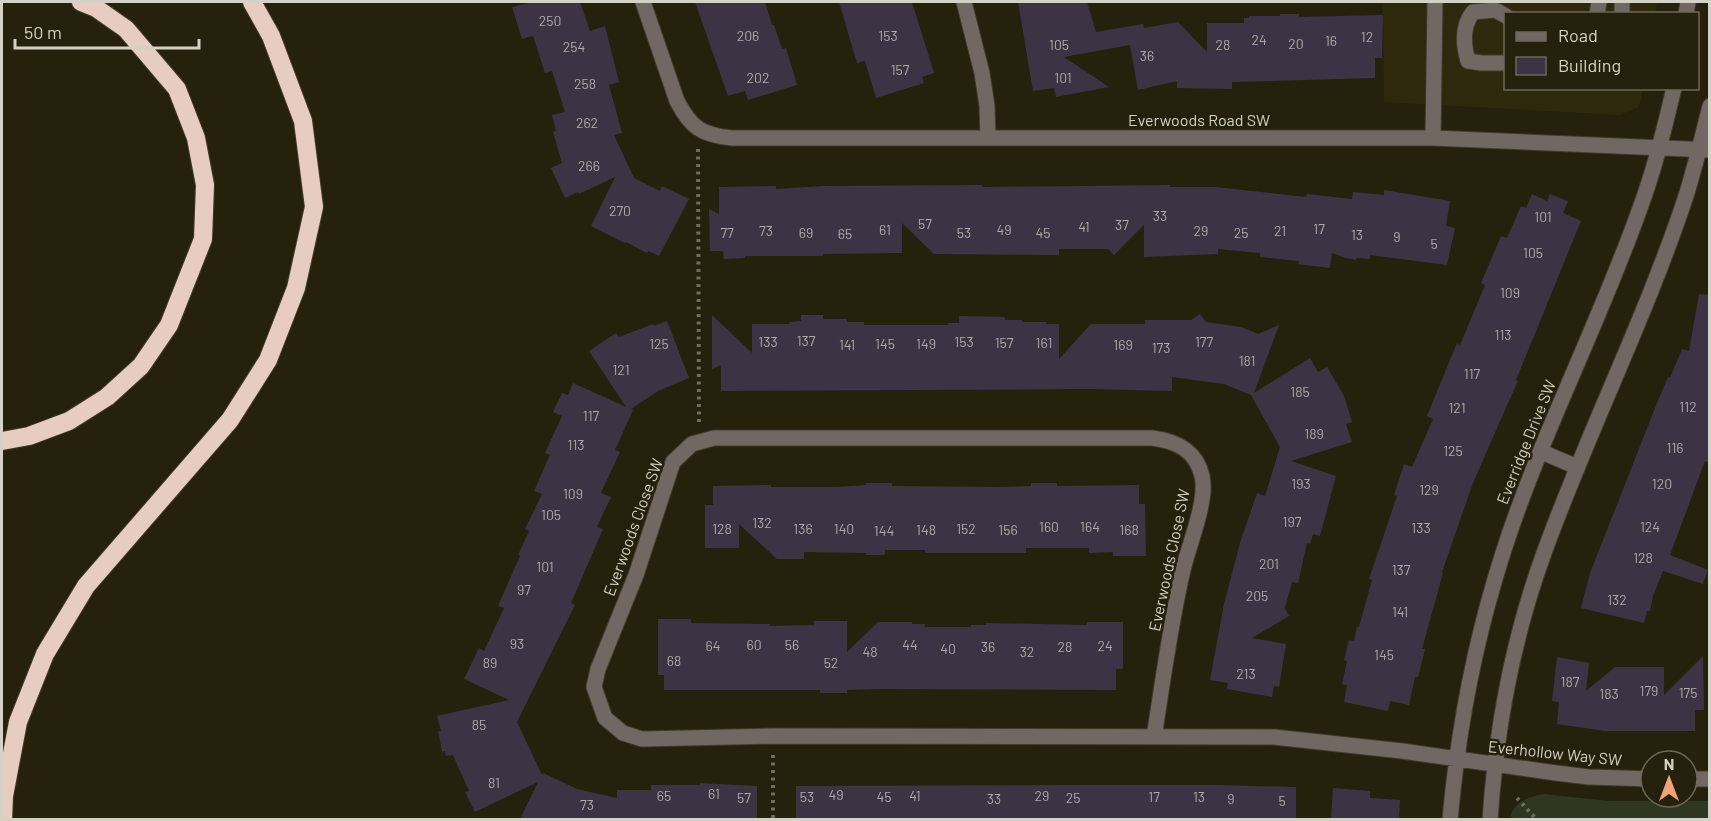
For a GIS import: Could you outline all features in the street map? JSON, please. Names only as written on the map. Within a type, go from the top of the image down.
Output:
[{"type":"highway","points":[[2,441],[29,436],[69,422],[107,397],[141,366],[169,325],[203,239],[205,185],[196,138],[177,89],[126,29],[96,8],[81,2]]},
{"type":"highway","points":[[242,2],[271,36]]},
{"type":"highway","points":[[3,819],[4,796],[18,722],[45,654],[86,586],[230,420],[268,360],[296,288],[314,207],[303,121],[271,36],[252,2]]},
{"type":"street","points":[[644,2],[677,101],[684,115],[699,130]]},
{"type":"street","points":[[963,2],[982,73],[987,105],[988,138]]},
{"type":"street","points":[[1433,138],[1435,2]]},
{"type":"street","points":[[1504,15],[1495,10],[1473,12],[1465,22],[1465,51],[1468,61],[1504,63]]},
{"type":"street","name":"Everridge Drive SW","points":[[1450,819],[1461,723],[1486,609],[1503,552],[1639,211],[1660,146],[1674,90]]},
{"type":"street","points":[[1490,819],[1495,765],[1506,696],[1525,614],[1543,555],[1670,242],[1705,149],[1710,106]]},
{"type":"street","name":"Everwoods Road SW","points":[[699,130],[716,137],[732,138],[1433,138],[1705,149]]},
{"type":"street","name":"Everwoods Close SW","points":[[1154,737],[1183,570],[1204,490],[1202,474],[1190,452],[1179,444],[1152,438],[714,438],[692,444],[673,462],[636,575],[598,669],[594,687],[605,718],[623,733],[642,739],[773,736],[1154,737],[1274,737],[1456,759]]},
{"type":"street","points":[[1542,452],[1577,467]]},
{"type":"street","name":"Everhollow Way SW","points":[[1456,759],[1589,777],[1639,779]]},
{"type":"path","points":[[699,130],[700,441]]},
{"type":"path","points":[[773,736],[774,819]]},
{"type":"path","points":[[1517,798],[1537,819]]},
{"type":"shaded area","points":[[1383,2],[1657,2],[1655,12],[1504,12],[1504,90],[1643,90],[1639,107],[1620,115],[1384,102]]},
{"type":"green space","points":[[1544,794],[1608,801],[1639,801],[1639,809],[1699,809],[1699,801],[1709,801],[1709,819],[1510,819],[1514,808],[1527,799]]},
{"type":"building","points":[[532,2],[580,2],[590,31],[605,26],[619,82],[609,85],[622,133],[614,135],[634,178],[660,191],[662,186],[689,199],[659,256],[648,251],[647,253],[591,226],[615,177],[565,198],[551,168],[562,163],[553,132],[556,131],[552,115],[565,112],[552,71],[545,73],[533,36],[522,39],[512,7]]},
{"type":"building","points":[[695,2],[765,2],[782,49],[786,48],[797,85],[748,100],[745,91],[728,96]]},
{"type":"building","points":[[839,2],[912,2],[934,73],[922,77],[924,83],[876,98],[865,61],[857,63]]},
{"type":"building","points":[[1018,2],[1087,2],[1096,32],[1143,24],[1144,28],[1178,22],[1207,52],[1207,23],[1244,23],[1244,18],[1249,18],[1249,16],[1280,16],[1280,14],[1299,14],[1299,17],[1383,15],[1382,58],[1375,58],[1375,78],[1232,82],[1232,89],[1177,88],[1177,81],[1138,90],[1130,45],[1064,57],[1109,87],[1056,97],[1054,88],[1033,91]]},
{"type":"building","points":[[982,185],[982,187],[1170,185],[1170,187],[1216,187],[1306,197],[1307,194],[1352,199],[1353,192],[1384,195],[1384,190],[1450,201],[1446,226],[1455,228],[1447,265],[1370,255],[1370,259],[1356,258],[1356,260],[1332,253],[1330,268],[1298,264],[1299,261],[1260,257],[1260,253],[1218,249],[1218,254],[1144,257],[1144,225],[1114,255],[1108,249],[1059,249],[1059,255],[934,254],[902,223],[902,253],[745,256],[745,258],[724,259],[723,251],[710,251],[709,209],[719,214],[719,187],[776,186],[776,189],[824,186]]},
{"type":"building","points":[[1532,194],[1547,201],[1550,194],[1568,201],[1563,213],[1581,221],[1516,380],[1518,381],[1473,483],[1442,572],[1422,649],[1425,649],[1418,677],[1415,677],[1409,705],[1390,701],[1388,711],[1344,702],[1347,685],[1342,684],[1349,640],[1354,641],[1357,627],[1359,627],[1372,580],[1369,579],[1397,496],[1394,495],[1404,464],[1412,467],[1433,419],[1427,416],[1457,343],[1460,345],[1485,285],[1481,283],[1501,236],[1507,238],[1521,206],[1526,208]]},
{"type":"building","points":[[1699,294],[1710,295],[1710,463],[1705,461],[1670,555],[1708,570],[1703,584],[1663,571],[1644,623],[1581,608],[1590,573],[1657,403],[1682,349],[1689,351]]},
{"type":"building","points":[[1200,314],[1206,322],[1241,327],[1258,334],[1279,325],[1254,393],[1310,358],[1318,372],[1327,367],[1344,396],[1352,422],[1346,424],[1352,442],[1291,461],[1336,476],[1320,536],[1313,534],[1310,544],[1307,543],[1298,583],[1292,582],[1285,608],[1289,616],[1252,638],[1286,644],[1279,687],[1274,686],[1272,697],[1227,689],[1228,683],[1210,680],[1224,604],[1240,543],[1257,493],[1265,496],[1280,447],[1251,395],[1224,384],[1172,377],[1172,391],[1091,389],[721,391],[721,365],[712,369],[712,315],[752,353],[752,324],[789,324],[789,322],[801,321],[801,315],[823,315],[823,319],[847,319],[847,322],[864,322],[864,325],[948,325],[948,323],[959,323],[959,316],[1005,317],[1005,320],[1046,322],[1046,324],[1059,324],[1059,359],[1091,324],[1145,324],[1145,320],[1191,320]]},
{"type":"building","points":[[667,321],[689,378],[658,391],[631,409],[633,410],[615,450],[620,452],[601,493],[611,497],[597,527],[603,529],[571,603],[575,605],[517,722],[542,775],[543,773],[577,789],[617,798],[617,790],[651,790],[651,785],[700,785],[700,783],[757,786],[757,819],[520,819],[538,782],[475,812],[465,792],[469,791],[453,755],[446,756],[445,751],[442,752],[438,731],[441,731],[437,716],[509,700],[464,679],[479,648],[484,651],[504,608],[498,606],[529,531],[525,529],[542,494],[534,491],[550,455],[545,453],[562,416],[553,412],[562,393],[568,395],[573,383],[626,407],[589,351],[616,333],[619,337]]},
{"type":"building","points":[[866,483],[892,483],[892,486],[1001,487],[1031,486],[1031,483],[1057,483],[1057,486],[1139,485],[1139,504],[1145,504],[1146,556],[1113,556],[1113,552],[1089,553],[1089,548],[1026,548],[1026,553],[925,553],[925,550],[885,550],[885,555],[866,555],[866,553],[804,552],[804,559],[777,559],[739,524],[739,548],[705,548],[705,505],[713,505],[713,486],[836,487],[866,485]]},
{"type":"building","points":[[658,619],[691,619],[691,623],[770,624],[770,626],[814,625],[814,621],[847,621],[847,652],[878,622],[912,622],[912,624],[925,624],[925,627],[971,627],[971,625],[986,625],[986,623],[1087,625],[1087,622],[1123,622],[1123,669],[1116,669],[1116,690],[878,689],[847,690],[847,693],[820,693],[820,690],[664,690],[664,675],[658,675]]},
{"type":"building","points":[[1703,656],[1704,710],[1695,710],[1695,731],[1605,731],[1557,724],[1559,702],[1552,701],[1557,657],[1589,663],[1586,691],[1615,667],[1664,667],[1664,695]]},
{"type":"building","points":[[1218,785],[1296,787],[1296,819],[796,819],[796,786]]},
{"type":"building","points":[[1333,788],[1370,791],[1370,798],[1400,800],[1399,819],[1331,819]]}]
